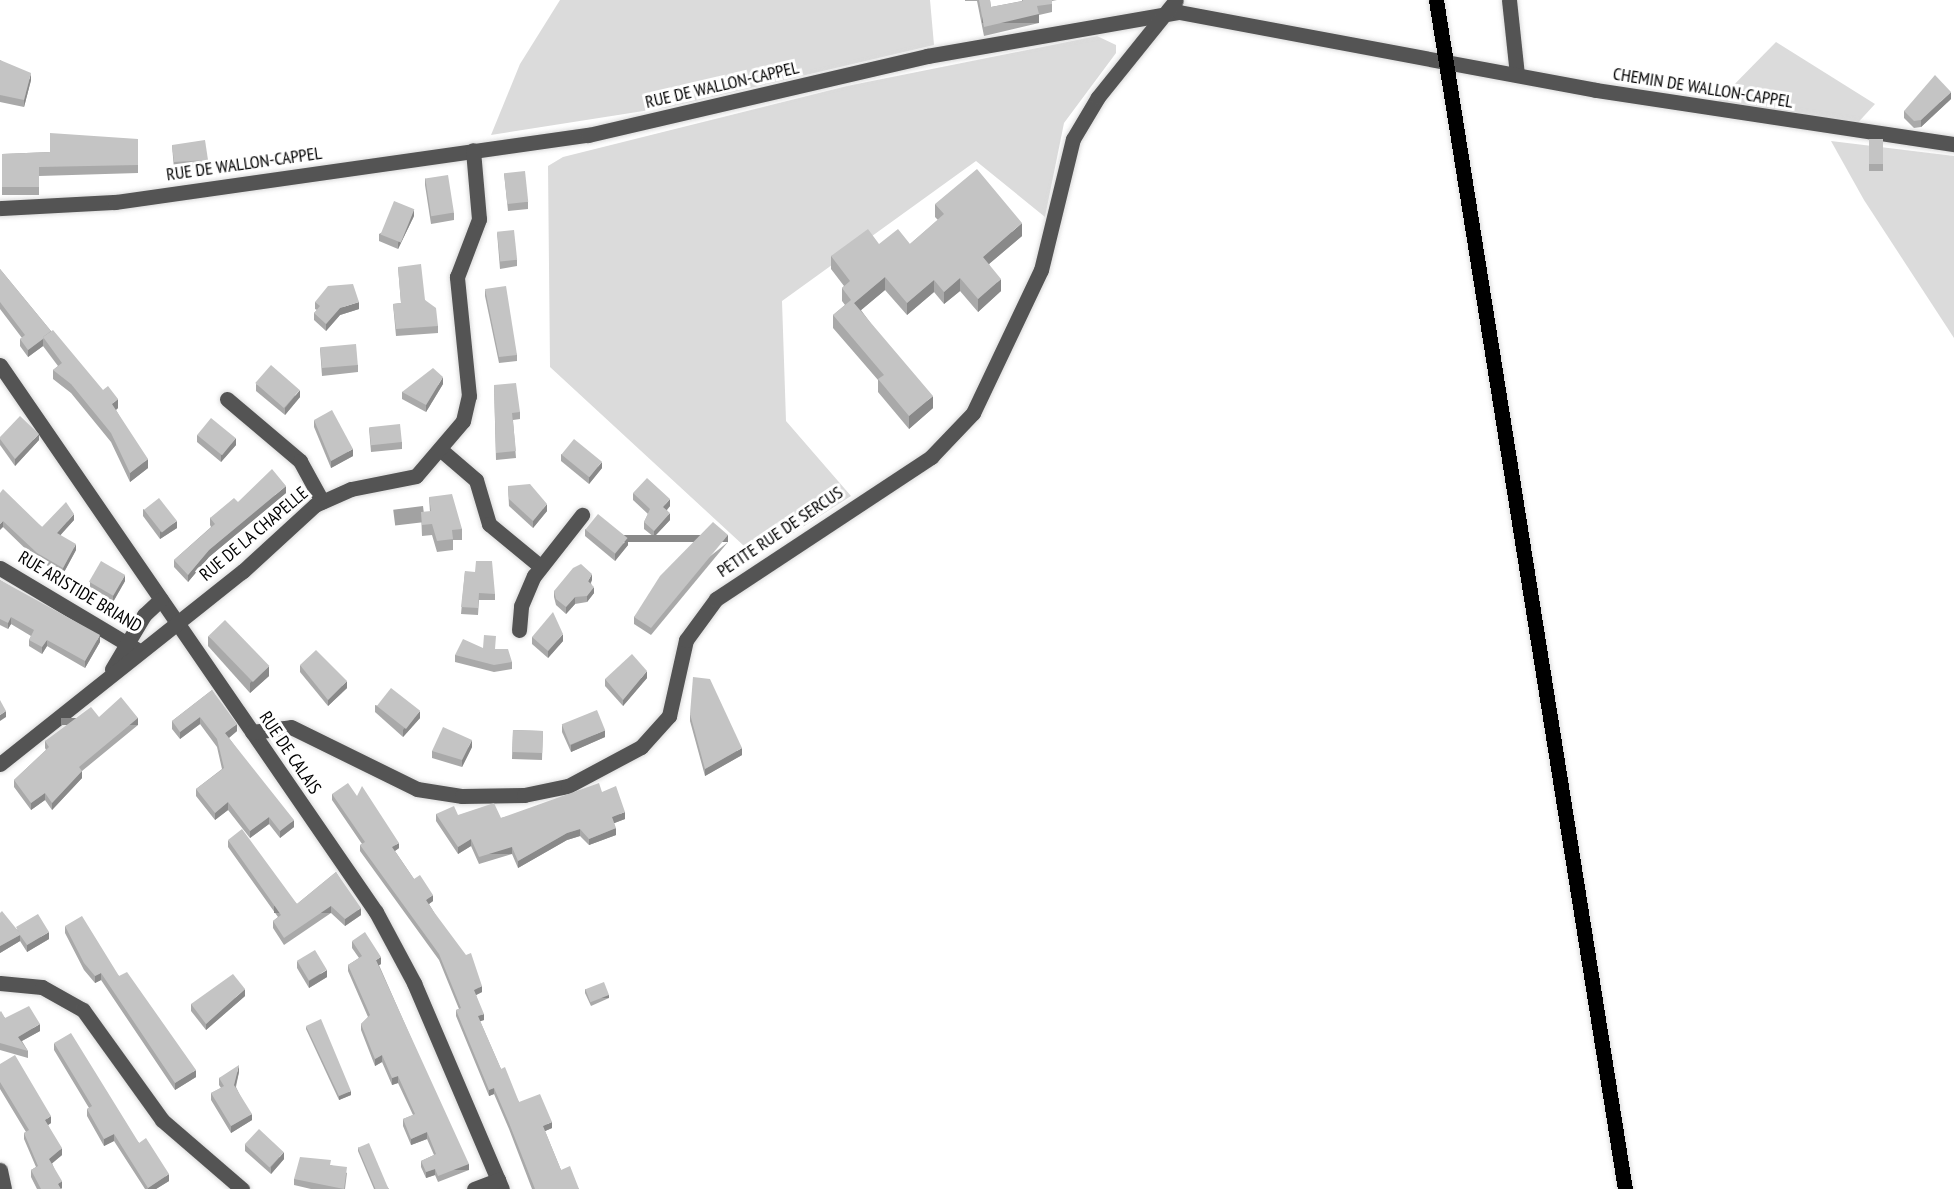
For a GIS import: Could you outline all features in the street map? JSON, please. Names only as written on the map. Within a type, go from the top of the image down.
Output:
[{"type":"main road","points":[[1436,0],[1625,1189]]},
{"type":"street","name":"PETITE RUE DE SERCUS","points":[[252,732],[291,727],[417,789],[462,796],[524,795],[568,786],[641,747],[669,716],[686,640],[716,599],[931,457],[973,413],[1041,270],[1072,139],[1176,0]]},
{"type":"street","points":[[1509,0],[1517,75]]},
{"type":"street","name":"RUE DE WALLON-CAPPEL","points":[[0,208],[107,203],[625,128],[927,56],[1164,14],[1197,13],[1446,63]]},
{"type":"street","name":"CHEMIN DE WALLON-CAPPEL","points":[[1446,63],[1954,144]]},
{"type":"street","name":"RUE DE LA CHAPELLE","points":[[0,764],[110,671],[177,622],[322,501],[351,489],[411,479],[441,450],[468,410],[456,277],[479,219],[473,150]]},
{"type":"street","name":"RUE DE CALAIS","points":[[0,365],[392,939],[500,1184]]},
{"type":"street","points":[[227,399],[300,461],[322,501]]},
{"type":"street","points":[[441,450],[476,480],[489,524],[540,566]]},
{"type":"street","points":[[519,630],[524,596],[540,566],[582,515]]},
{"type":"street","name":"RUE ARISTIDE BRIAND","points":[[0,568],[129,640],[140,651]]},
{"type":"street","name":"RUE DE LA CHAPELLE","points":[[110,671],[129,640],[161,599]]},
{"type":"street","points":[[0,983],[42,987],[83,1010],[162,1120],[242,1189]]},
{"type":"street","points":[[0,1170],[4,1189]]},
{"type":"street","points":[[474,1189],[500,1184]]},
{"type":"shaded area","points":[[560,0],[930,0],[934,45],[669,107],[491,135],[520,64]]},
{"type":"shaded area","points":[[1097,36],[1116,45],[1116,53],[1064,123],[1045,217],[976,161],[782,301],[786,421],[851,496],[756,557],[550,367],[548,166],[563,157],[847,86]]},
{"type":"shaded area","points":[[1776,42],[1875,104],[1853,128],[1717,102]]},
{"type":"shaded area","points":[[1831,141],[1954,156],[1954,338],[1864,200]]},
{"type":"shaded area","points":[[423,506],[425,522],[395,526],[393,510]]},
{"type":"building","points":[[979,0],[990,0],[991,7],[1023,0],[1052,0],[1052,4],[1037,6],[1039,14],[984,27]]},
{"type":"building","points":[[0,60],[31,73],[24,100],[0,95]]},
{"type":"building","points":[[1935,75],[1951,92],[1921,120],[1914,121],[1904,111]]},
{"type":"building","points":[[50,133],[138,139],[138,165],[39,167],[39,187],[2,187],[2,154],[50,152]]},
{"type":"building","points":[[1869,139],[1883,139],[1883,164],[1869,164]]},
{"type":"building","points":[[205,140],[208,160],[174,162],[172,145]]},
{"type":"building","points":[[977,169],[1022,223],[983,257],[1001,279],[978,299],[960,278],[944,292],[934,280],[907,303],[885,277],[854,303],[933,396],[909,416],[878,379],[884,375],[833,315],[851,300],[842,288],[850,281],[831,256],[868,229],[879,244],[898,229],[910,244],[944,214],[935,204]]},
{"type":"building","points":[[525,171],[528,202],[507,204],[504,173]]},
{"type":"building","points":[[448,175],[454,213],[431,216],[425,179]]},
{"type":"building","points":[[394,201],[414,209],[401,243],[381,234]]},
{"type":"building","points":[[514,230],[517,260],[500,262],[497,232]]},
{"type":"building","points":[[421,264],[425,300],[436,308],[438,326],[396,329],[393,304],[401,303],[398,267]]},
{"type":"building","points":[[0,269],[51,331],[28,350],[20,339],[25,335],[0,302]]},
{"type":"building","points":[[353,284],[359,302],[340,308],[326,324],[314,313],[320,306],[315,302],[328,286]]},
{"type":"building","points":[[506,286],[517,355],[499,357],[485,289]]},
{"type":"building","points":[[53,330],[103,390],[108,386],[118,399],[112,404],[148,459],[130,473],[111,433],[71,384],[53,370],[62,363],[43,337]]},
{"type":"building","points":[[356,344],[358,365],[322,368],[320,347]]},
{"type":"building","points":[[271,365],[300,390],[284,408],[255,383]]},
{"type":"building","points":[[433,368],[443,377],[426,405],[402,392]]},
{"type":"building","points":[[516,383],[520,412],[512,413],[516,451],[496,453],[494,385]]},
{"type":"building","points":[[332,410],[353,449],[331,461],[314,420]]},
{"type":"building","points":[[20,416],[39,434],[15,459],[0,437]]},
{"type":"building","points":[[211,418],[236,438],[222,455],[197,435]]},
{"type":"building","points":[[400,424],[402,442],[371,445],[369,427]]},
{"type":"building","points":[[574,439],[602,462],[589,477],[561,455]]},
{"type":"building","points":[[272,469],[286,486],[209,550],[188,575],[174,560],[215,524],[210,518],[234,498],[238,502]]},
{"type":"building","points":[[647,478],[670,499],[663,507],[670,513],[654,531],[644,522],[650,509],[633,493]]},
{"type":"building","points":[[530,484],[547,504],[533,521],[509,499],[508,486]]},
{"type":"building","points":[[3,489],[42,527],[66,502],[74,514],[57,533],[76,544],[63,568],[37,553],[3,521],[0,524],[0,493]]},
{"type":"building","points":[[452,494],[462,529],[452,530],[453,539],[437,541],[432,524],[422,525],[421,512],[431,511],[429,497]]},
{"type":"building","points":[[159,498],[177,521],[162,533],[144,510]]},
{"type":"building","points":[[598,514],[628,538],[615,553],[585,530]]},
{"type":"building","points":[[713,522],[728,535],[651,628],[634,617],[660,576]]},
{"type":"building","points":[[101,561],[125,575],[113,596],[89,582]]},
{"type":"building","points":[[476,561],[492,561],[495,594],[479,593],[478,608],[461,607],[465,571],[475,572]]},
{"type":"building","points":[[581,564],[592,574],[588,581],[594,587],[587,596],[575,597],[566,607],[556,599],[554,591],[573,568]]},
{"type":"building","points":[[0,580],[100,635],[85,661],[47,640],[42,647],[29,640],[34,630],[11,617],[8,623],[0,619]]},
{"type":"building","points":[[553,612],[563,634],[548,651],[532,637]]},
{"type":"building","points":[[225,620],[269,666],[253,682],[208,636]]},
{"type":"building","points":[[484,635],[496,636],[495,649],[508,649],[512,662],[494,665],[455,655],[463,639],[483,648]]},
{"type":"building","points":[[316,650],[347,681],[328,700],[300,665]]},
{"type":"building","points":[[632,654],[647,671],[623,700],[605,679]]},
{"type":"building","points":[[693,677],[710,679],[742,748],[705,769],[690,714]]},
{"type":"building","points":[[391,688],[420,711],[406,729],[377,706]]},
{"type":"building","points":[[212,690],[237,724],[225,733],[294,820],[280,831],[269,817],[250,831],[228,802],[215,813],[196,789],[224,768],[217,739],[200,717],[180,732],[172,721]]},
{"type":"building","points":[[121,697],[138,718],[79,767],[82,771],[52,803],[45,793],[31,803],[14,780],[49,747],[45,741],[91,707],[99,717]]},
{"type":"building","points":[[0,700],[6,711],[0,715]]},
{"type":"building","points":[[597,710],[605,730],[570,745],[562,724]]},
{"type":"building","points":[[443,727],[472,740],[462,760],[432,751]]},
{"type":"building","points":[[513,730],[543,731],[542,753],[512,752]]},
{"type":"building","points":[[348,783],[357,796],[362,786],[399,843],[392,847],[414,879],[420,875],[433,895],[426,900],[466,955],[471,953],[482,986],[474,990],[484,1014],[478,1016],[501,1069],[505,1067],[519,1102],[540,1094],[552,1122],[543,1126],[561,1170],[570,1166],[579,1189],[535,1189],[494,1088],[489,1090],[456,1010],[461,1008],[439,954],[360,845],[365,842],[332,794]]},
{"type":"building","points":[[599,783],[602,792],[616,786],[625,812],[612,817],[616,828],[589,839],[580,829],[567,833],[518,861],[512,847],[479,857],[471,839],[458,847],[436,814],[454,806],[458,815],[494,803],[501,818]]},
{"type":"building","points":[[242,829],[297,904],[336,872],[361,908],[345,919],[331,906],[284,938],[273,921],[281,915],[228,840]]},
{"type":"building","points":[[2,911],[19,932],[16,927],[38,914],[49,932],[27,945],[20,935],[0,946],[0,913]]},
{"type":"building","points":[[82,916],[119,976],[127,972],[196,1070],[175,1083],[101,973],[95,976],[84,963],[65,926]]},
{"type":"building","points":[[365,932],[381,957],[376,960],[469,1164],[438,1176],[435,1169],[426,1172],[421,1161],[436,1154],[427,1132],[411,1139],[403,1119],[415,1114],[398,1076],[392,1078],[382,1055],[375,1059],[361,1024],[370,1015],[348,965],[362,956],[352,941]]},
{"type":"building","points":[[315,950],[327,970],[309,981],[297,961]]},
{"type":"building","points":[[233,974],[245,989],[206,1024],[191,1004]]},
{"type":"building","points":[[604,982],[609,995],[590,1002],[585,989]]},
{"type":"building","points":[[29,1006],[40,1024],[18,1037],[28,1051],[0,1043],[0,1012],[5,1018]]},
{"type":"building","points":[[321,1019],[351,1091],[339,1096],[306,1026]]},
{"type":"building","points":[[71,1033],[139,1143],[146,1138],[169,1174],[148,1188],[114,1134],[104,1139],[87,1109],[92,1106],[54,1043]]},
{"type":"building","points":[[15,1055],[51,1116],[45,1120],[62,1148],[49,1159],[62,1181],[58,1184],[61,1189],[41,1189],[31,1170],[38,1166],[24,1133],[29,1130],[0,1082],[0,1064]]},
{"type":"building","points":[[239,1065],[234,1085],[252,1114],[231,1126],[211,1093],[224,1086],[219,1078]]},
{"type":"building","points":[[259,1129],[284,1152],[270,1168],[245,1144]]},
{"type":"building","points":[[369,1143],[389,1189],[375,1189],[358,1148]]},
{"type":"building","points":[[300,1157],[331,1160],[330,1165],[347,1167],[344,1189],[294,1179]]}]
